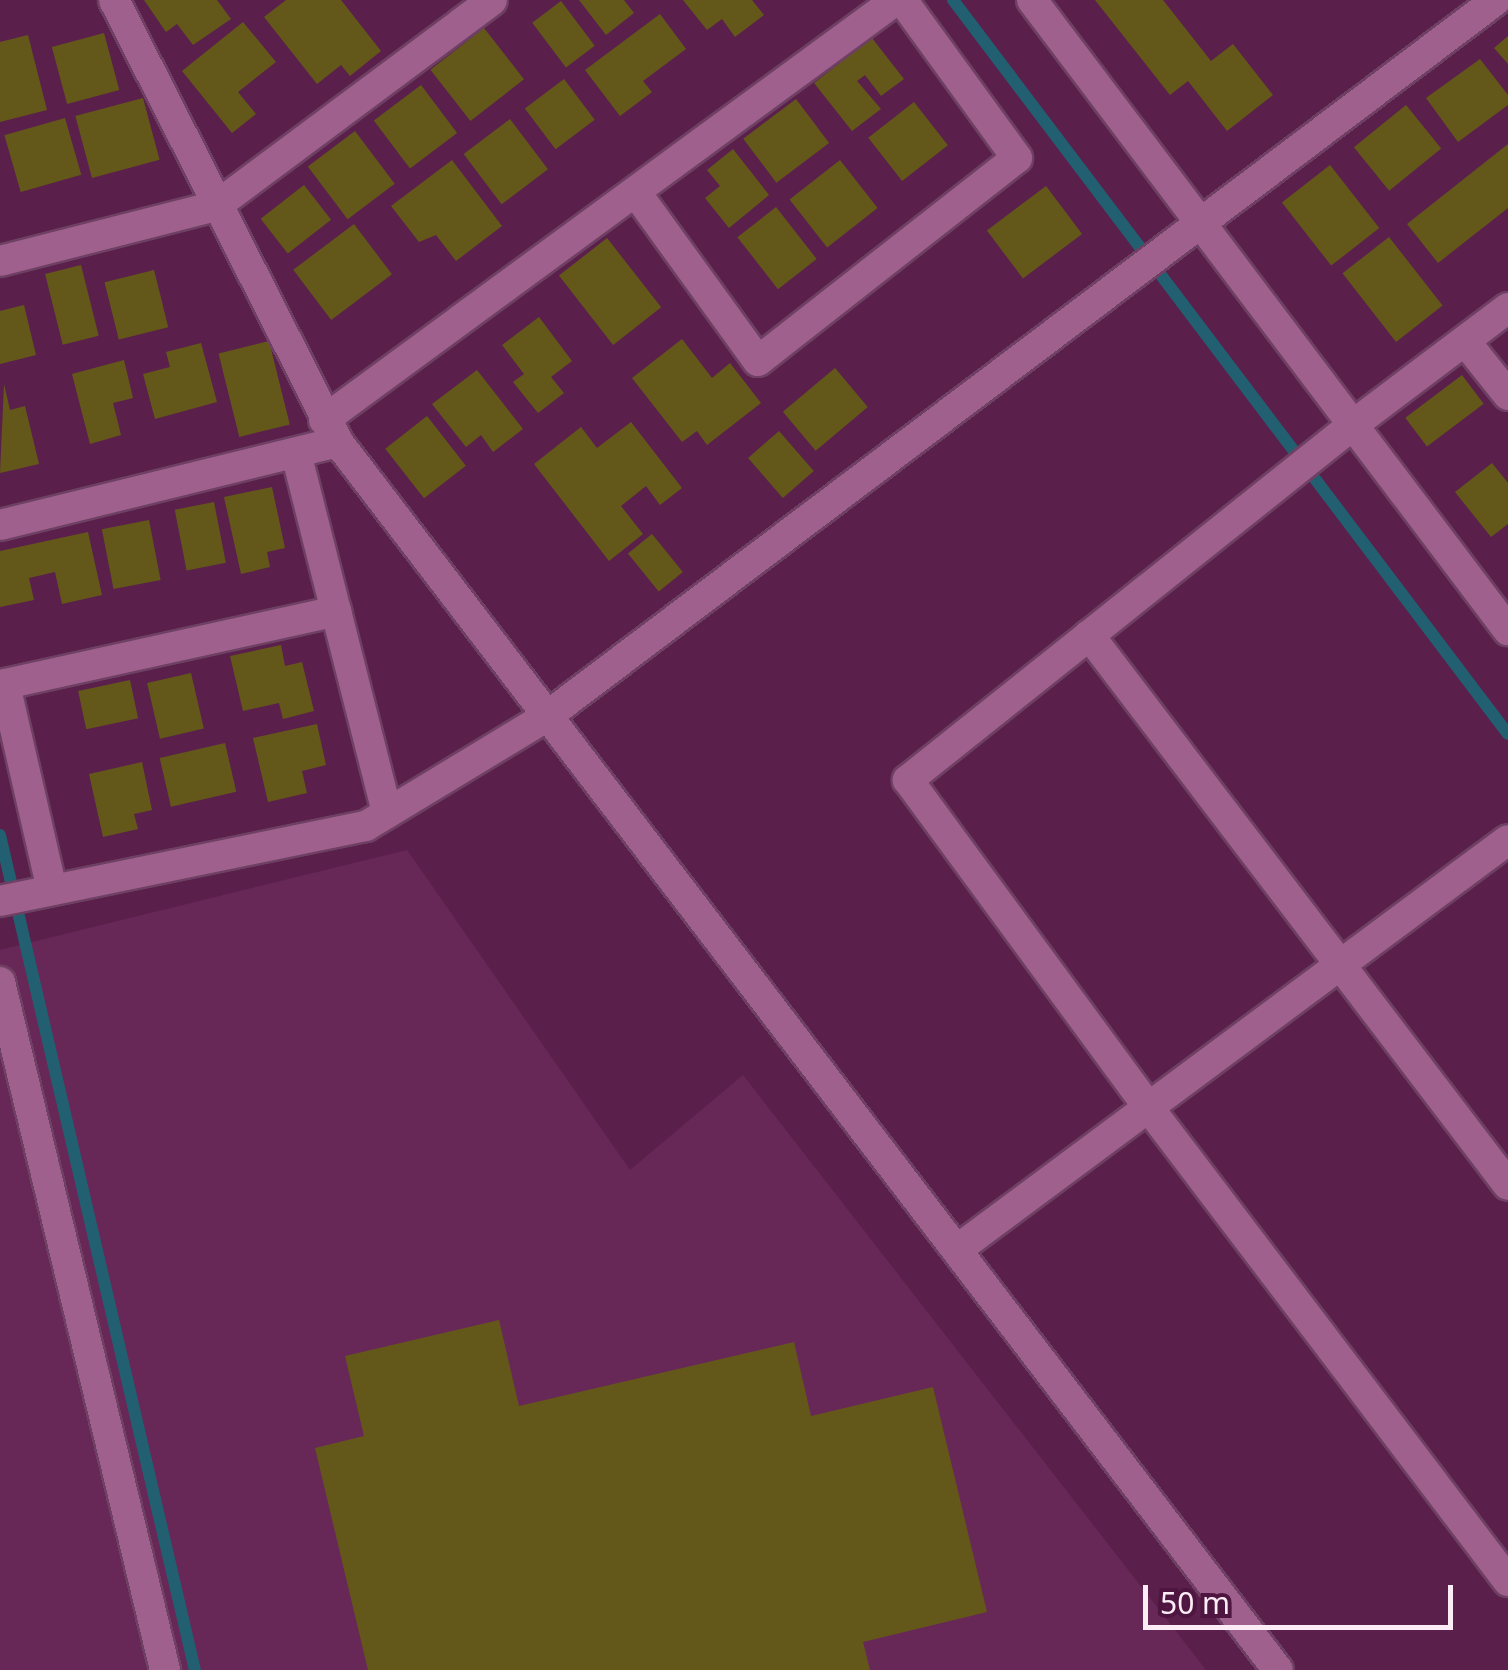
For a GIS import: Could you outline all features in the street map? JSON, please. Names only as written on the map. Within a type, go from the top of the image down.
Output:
[{"type":"street","points":[[114,0],[331,431],[1278,1670]]},
{"type":"street","points":[[0,261],[216,206],[492,0]]},
{"type":"street","points":[[0,525],[296,452],[331,431],[637,194],[899,0],[1018,158],[758,361],[637,194]]},
{"type":"street","points":[[1032,0],[1508,630]]},
{"type":"street","points":[[0,900],[366,826],[388,813],[546,717],[1496,0]]},
{"type":"street","points":[[1508,308],[1354,424],[908,780],[1149,1108],[1508,1581]]},
{"type":"street","points":[[1465,340],[1508,395]]},
{"type":"street","points":[[296,452],[388,813]]},
{"type":"street","points":[[52,890],[5,684],[336,612]]},
{"type":"street","points":[[1089,635],[1508,1186]]},
{"type":"street","points":[[958,1249],[1508,840]]},
{"type":"street","points":[[0,982],[165,1670]]},
{"type":"shaded area","points":[[407,850],[630,1170],[743,1075],[1206,1670],[0,1670],[0,950]]},
{"type":"building","points":[[144,0],[217,0],[231,19],[193,45],[177,24],[166,32]]},
{"type":"building","points":[[286,0],[341,0],[381,51],[350,76],[341,65],[317,84],[264,17]]},
{"type":"building","points":[[579,0],[624,0],[634,13],[606,35]]},
{"type":"building","points":[[683,0],[752,0],[764,15],[735,37],[722,19],[707,30]]},
{"type":"building","points":[[1095,0],[1163,0],[1211,61],[1233,44],[1273,95],[1227,131],[1188,81],[1170,95]]},
{"type":"building","points":[[561,1],[595,46],[566,67],[532,23]]},
{"type":"building","points":[[660,14],[686,49],[643,81],[652,92],[620,116],[585,70]]},
{"type":"building","points":[[243,22],[276,62],[238,92],[256,114],[232,133],[182,71]]},
{"type":"building","points":[[484,28],[524,79],[470,121],[430,70]]},
{"type":"building","points":[[104,33],[119,90],[67,104],[52,47]]},
{"type":"building","points":[[28,35],[47,110],[0,122],[0,42]]},
{"type":"building","points":[[1508,36],[1508,64],[1494,48]]},
{"type":"building","points":[[872,38],[904,79],[881,96],[865,75],[857,81],[881,109],[852,131],[814,83]]},
{"type":"building","points":[[1480,59],[1508,95],[1508,105],[1458,142],[1426,98]]},
{"type":"building","points":[[564,79],[595,120],[556,149],[525,108]]},
{"type":"building","points":[[421,85],[457,133],[410,168],[374,121]]},
{"type":"building","points":[[143,98],[160,160],[92,178],[75,116]]},
{"type":"building","points":[[796,99],[829,143],[776,183],[743,139]]},
{"type":"building","points":[[914,102],[948,145],[902,181],[868,138]]},
{"type":"building","points":[[1406,105],[1441,149],[1389,191],[1354,147]]},
{"type":"building","points":[[65,118],[81,175],[21,192],[4,135]]},
{"type":"building","points":[[510,119],[548,169],[502,204],[464,154]]},
{"type":"building","points":[[355,131],[395,184],[348,219],[308,167]]},
{"type":"building","points":[[1508,144],[1508,208],[1438,263],[1407,224]]},
{"type":"building","points":[[733,149],[769,195],[729,228],[705,198],[720,186],[707,170]]},
{"type":"building","points":[[452,160],[502,226],[456,261],[436,235],[419,242],[391,206]]},
{"type":"building","points":[[840,160],[878,208],[827,247],[790,199]]},
{"type":"building","points":[[1330,165],[1379,228],[1331,266],[1282,203]]},
{"type":"building","points":[[304,185],[331,220],[288,254],[261,219]]},
{"type":"building","points":[[1046,186],[1082,234],[1023,278],[987,231]]},
{"type":"building","points":[[776,207],[817,259],[778,289],[737,237]]},
{"type":"building","points":[[354,224],[392,274],[331,320],[293,270]]},
{"type":"building","points":[[1389,237],[1443,306],[1396,342],[1343,273]]},
{"type":"building","points":[[607,238],[661,307],[613,345],[559,276]]},
{"type":"building","points":[[81,265],[99,336],[63,345],[45,274]]},
{"type":"building","points":[[154,270],[168,327],[119,340],[105,282]]},
{"type":"building","points":[[24,305],[36,355],[0,364],[0,311]]},
{"type":"building","points":[[539,317],[572,361],[551,377],[564,393],[538,413],[513,382],[524,374],[502,345]]},
{"type":"building","points":[[682,339],[712,378],[730,363],[761,403],[707,445],[697,431],[682,442],[632,378]]},
{"type":"building","points":[[269,341],[290,424],[239,437],[219,354]]},
{"type":"building","points":[[201,343],[217,402],[155,419],[143,374],[170,367],[166,352]]},
{"type":"building","points":[[124,360],[133,398],[113,403],[121,435],[90,444],[72,374]]},
{"type":"building","points":[[835,368],[868,407],[816,451],[783,412]]},
{"type":"building","points":[[477,370],[523,429],[493,452],[481,435],[466,447],[432,404]]},
{"type":"building","points":[[1462,375],[1484,404],[1427,446],[1405,418]]},
{"type":"building","points":[[4,384],[10,410],[25,406],[39,464],[0,473]]},
{"type":"building","points":[[427,416],[466,466],[424,498],[385,449]]},
{"type":"building","points":[[631,422],[682,488],[660,505],[646,486],[621,506],[643,534],[609,561],[534,464],[581,427],[597,448]]},
{"type":"building","points":[[779,431],[814,471],[783,498],[748,458]]},
{"type":"building","points":[[1492,463],[1508,483],[1508,524],[1491,537],[1455,492]]},
{"type":"building","points":[[272,487],[285,548],[267,552],[270,567],[241,574],[224,497]]},
{"type":"building","points":[[214,502],[226,563],[187,570],[175,510]]},
{"type":"building","points":[[149,520],[161,580],[114,589],[102,529]]},
{"type":"building","points":[[88,532],[102,595],[62,604],[55,572],[29,578],[34,600],[0,607],[0,551]]},
{"type":"building","points":[[652,534],[683,572],[659,592],[628,554]]},
{"type":"building","points":[[281,645],[285,666],[302,662],[314,711],[283,719],[279,703],[243,711],[230,656]]},
{"type":"building","points":[[191,673],[204,729],[160,739],[147,683]]},
{"type":"building","points":[[130,680],[138,718],[86,729],[78,691]]},
{"type":"building","points":[[317,724],[326,765],[302,771],[307,793],[268,802],[253,738]]},
{"type":"building","points":[[225,743],[236,792],[171,807],[160,758]]},
{"type":"building","points":[[142,762],[152,810],[134,814],[138,829],[103,837],[89,774]]},
{"type":"building","points":[[499,1320],[519,1406],[794,1342],[811,1416],[933,1387],[987,1612],[863,1642],[870,1670],[368,1670],[315,1448],[364,1436],[345,1356]]},
{"type":"waterway","points":[[953,0],[1508,734]]},
{"type":"waterway","points":[[0,835],[195,1670]]}]
